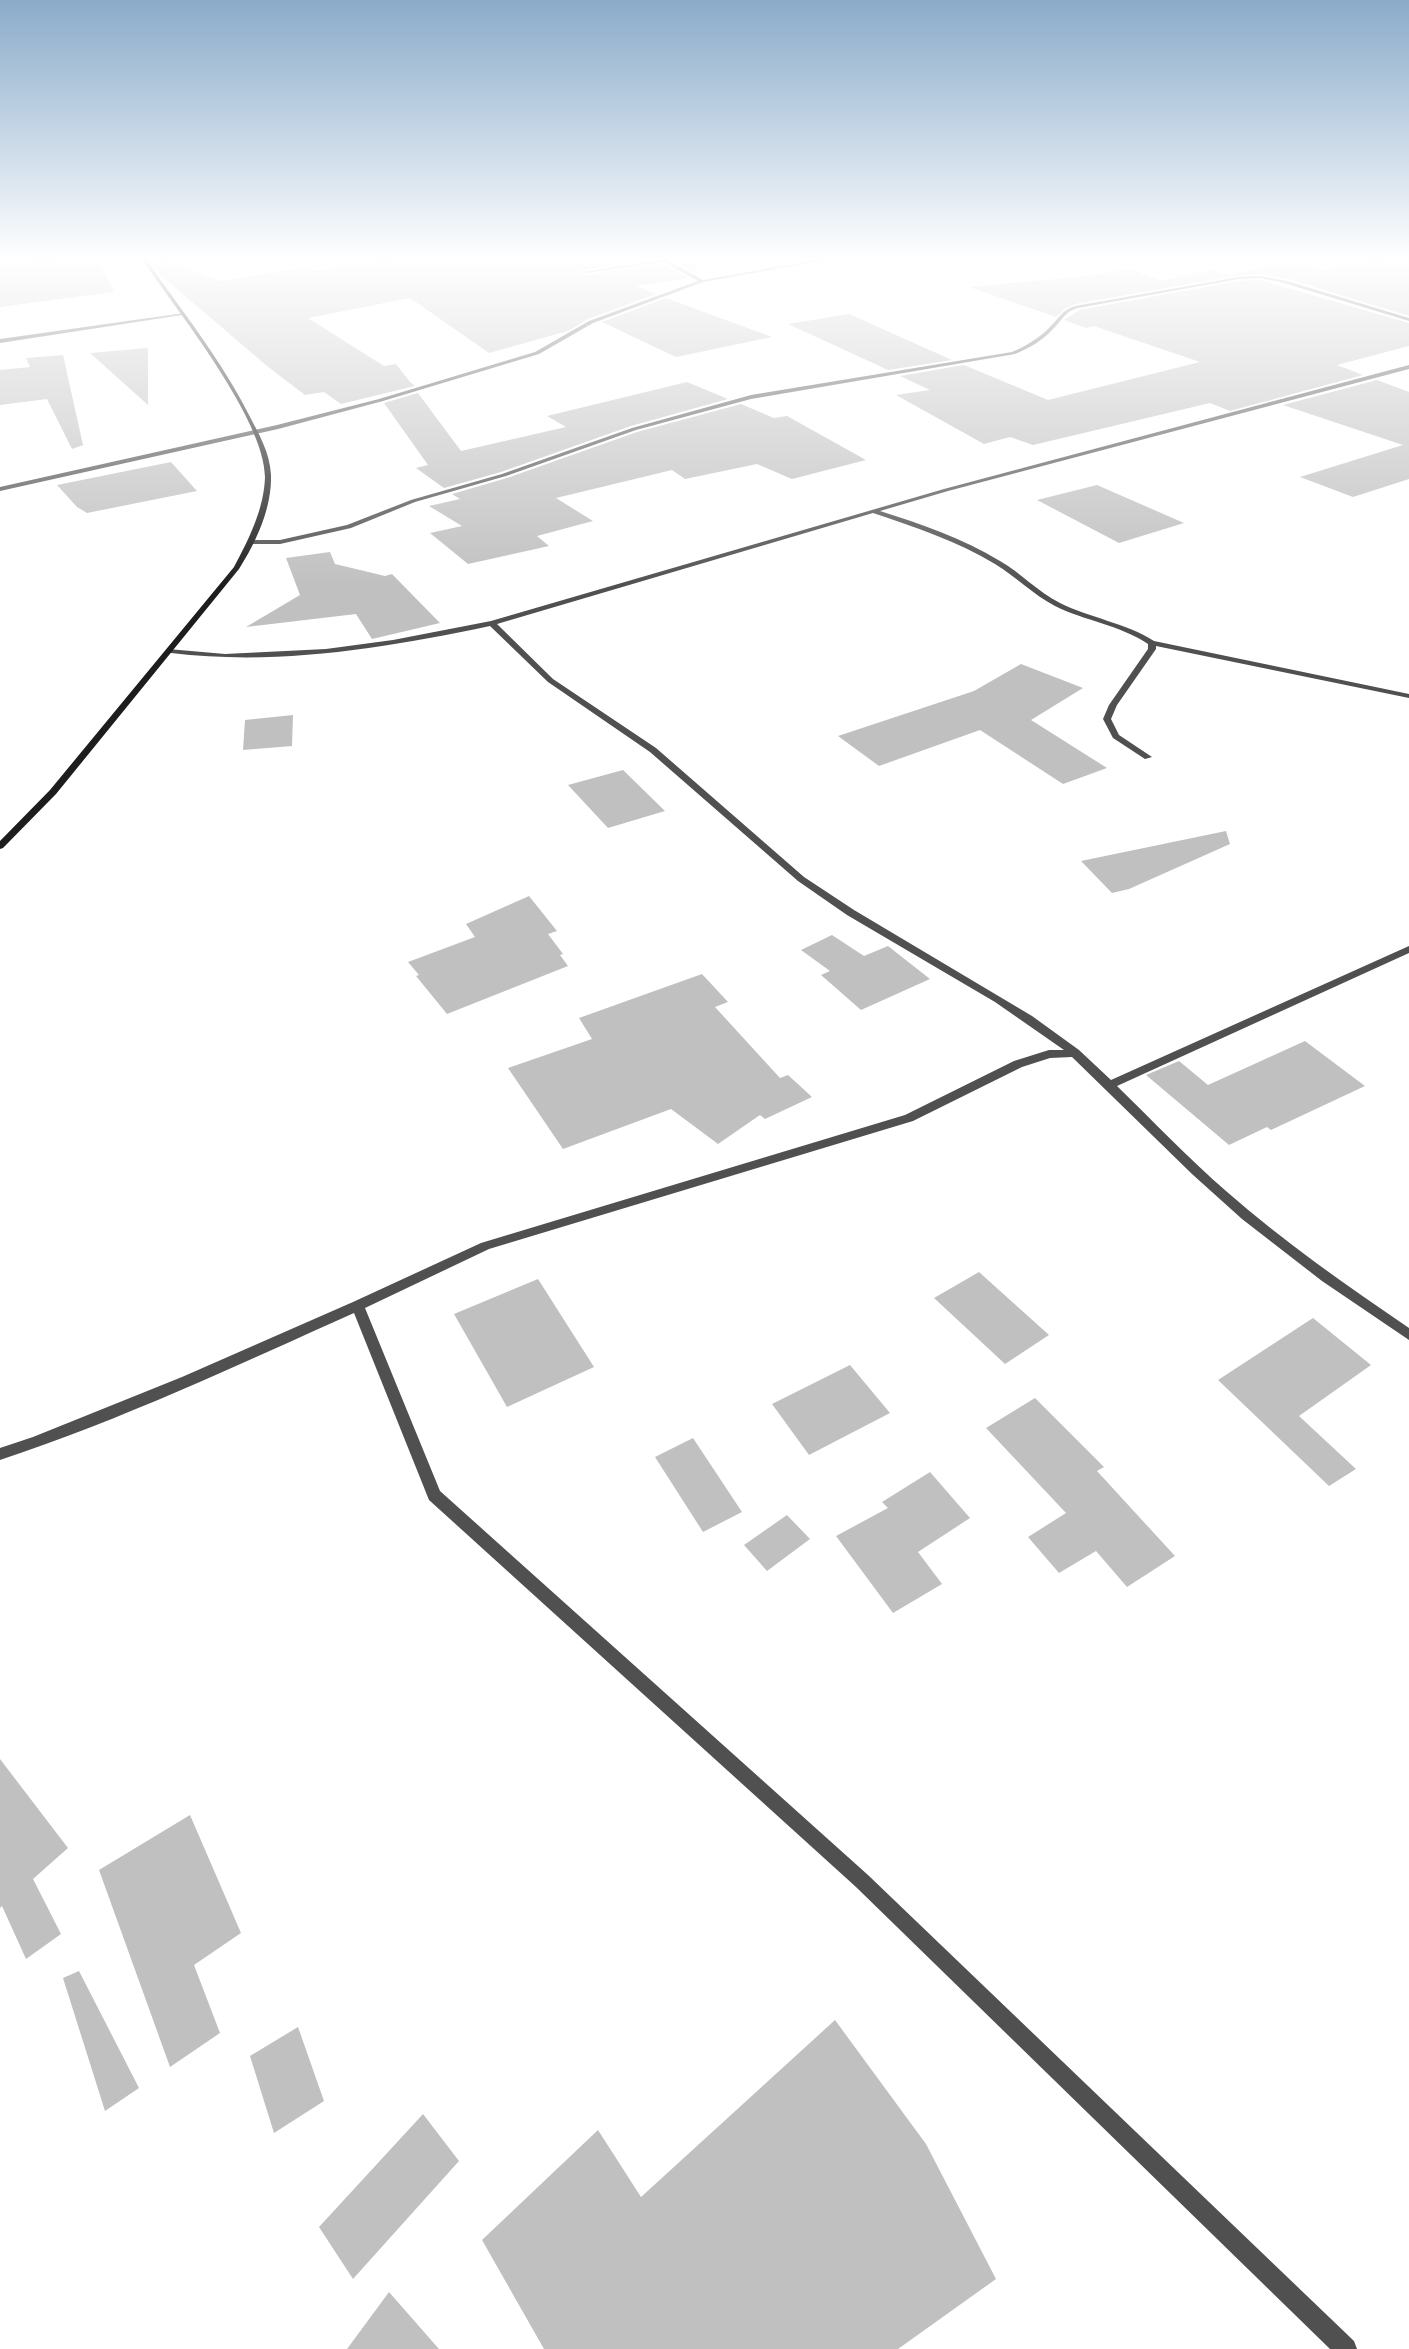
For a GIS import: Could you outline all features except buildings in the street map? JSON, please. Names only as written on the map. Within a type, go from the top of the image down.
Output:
[{"type":"main road","points":[[0,846],[53,792],[171,651],[237,568],[251,542],[263,512],[267,482],[266,461],[255,432],[219,368]]},
{"type":"street","points":[[0,489],[255,432],[381,400],[489,368]]},
{"type":"street","points":[[251,542],[280,542],[349,527],[413,501],[504,475],[634,429],[741,400],[928,368]]},
{"type":"street","points":[[171,651],[225,656],[305,652],[438,635],[492,623],[645,576],[957,487],[1407,368]]},
{"type":"street","points":[[874,512],[912,524],[964,545],[1015,573],[1061,607],[1137,634],[1152,643],[1409,696]]},
{"type":"street","points":[[492,623],[534,665],[559,686],[602,713],[666,760],[754,838],[820,892],[967,980],[1046,1031],[1075,1053],[1111,1084],[1197,1172],[1255,1221],[1409,1335]]},
{"type":"street","points":[[1149,757],[1116,736],[1107,719],[1113,705],[1152,649],[1152,643]]},
{"type":"street","points":[[1111,1084],[1409,949]]},
{"type":"street","points":[[0,1454],[36,1442],[187,1381],[358,1306],[485,1246],[909,1118],[1018,1064],[1049,1054],[1075,1053]]},
{"type":"street","points":[[358,1306],[434,1495],[862,1881],[1347,2349]]}]
